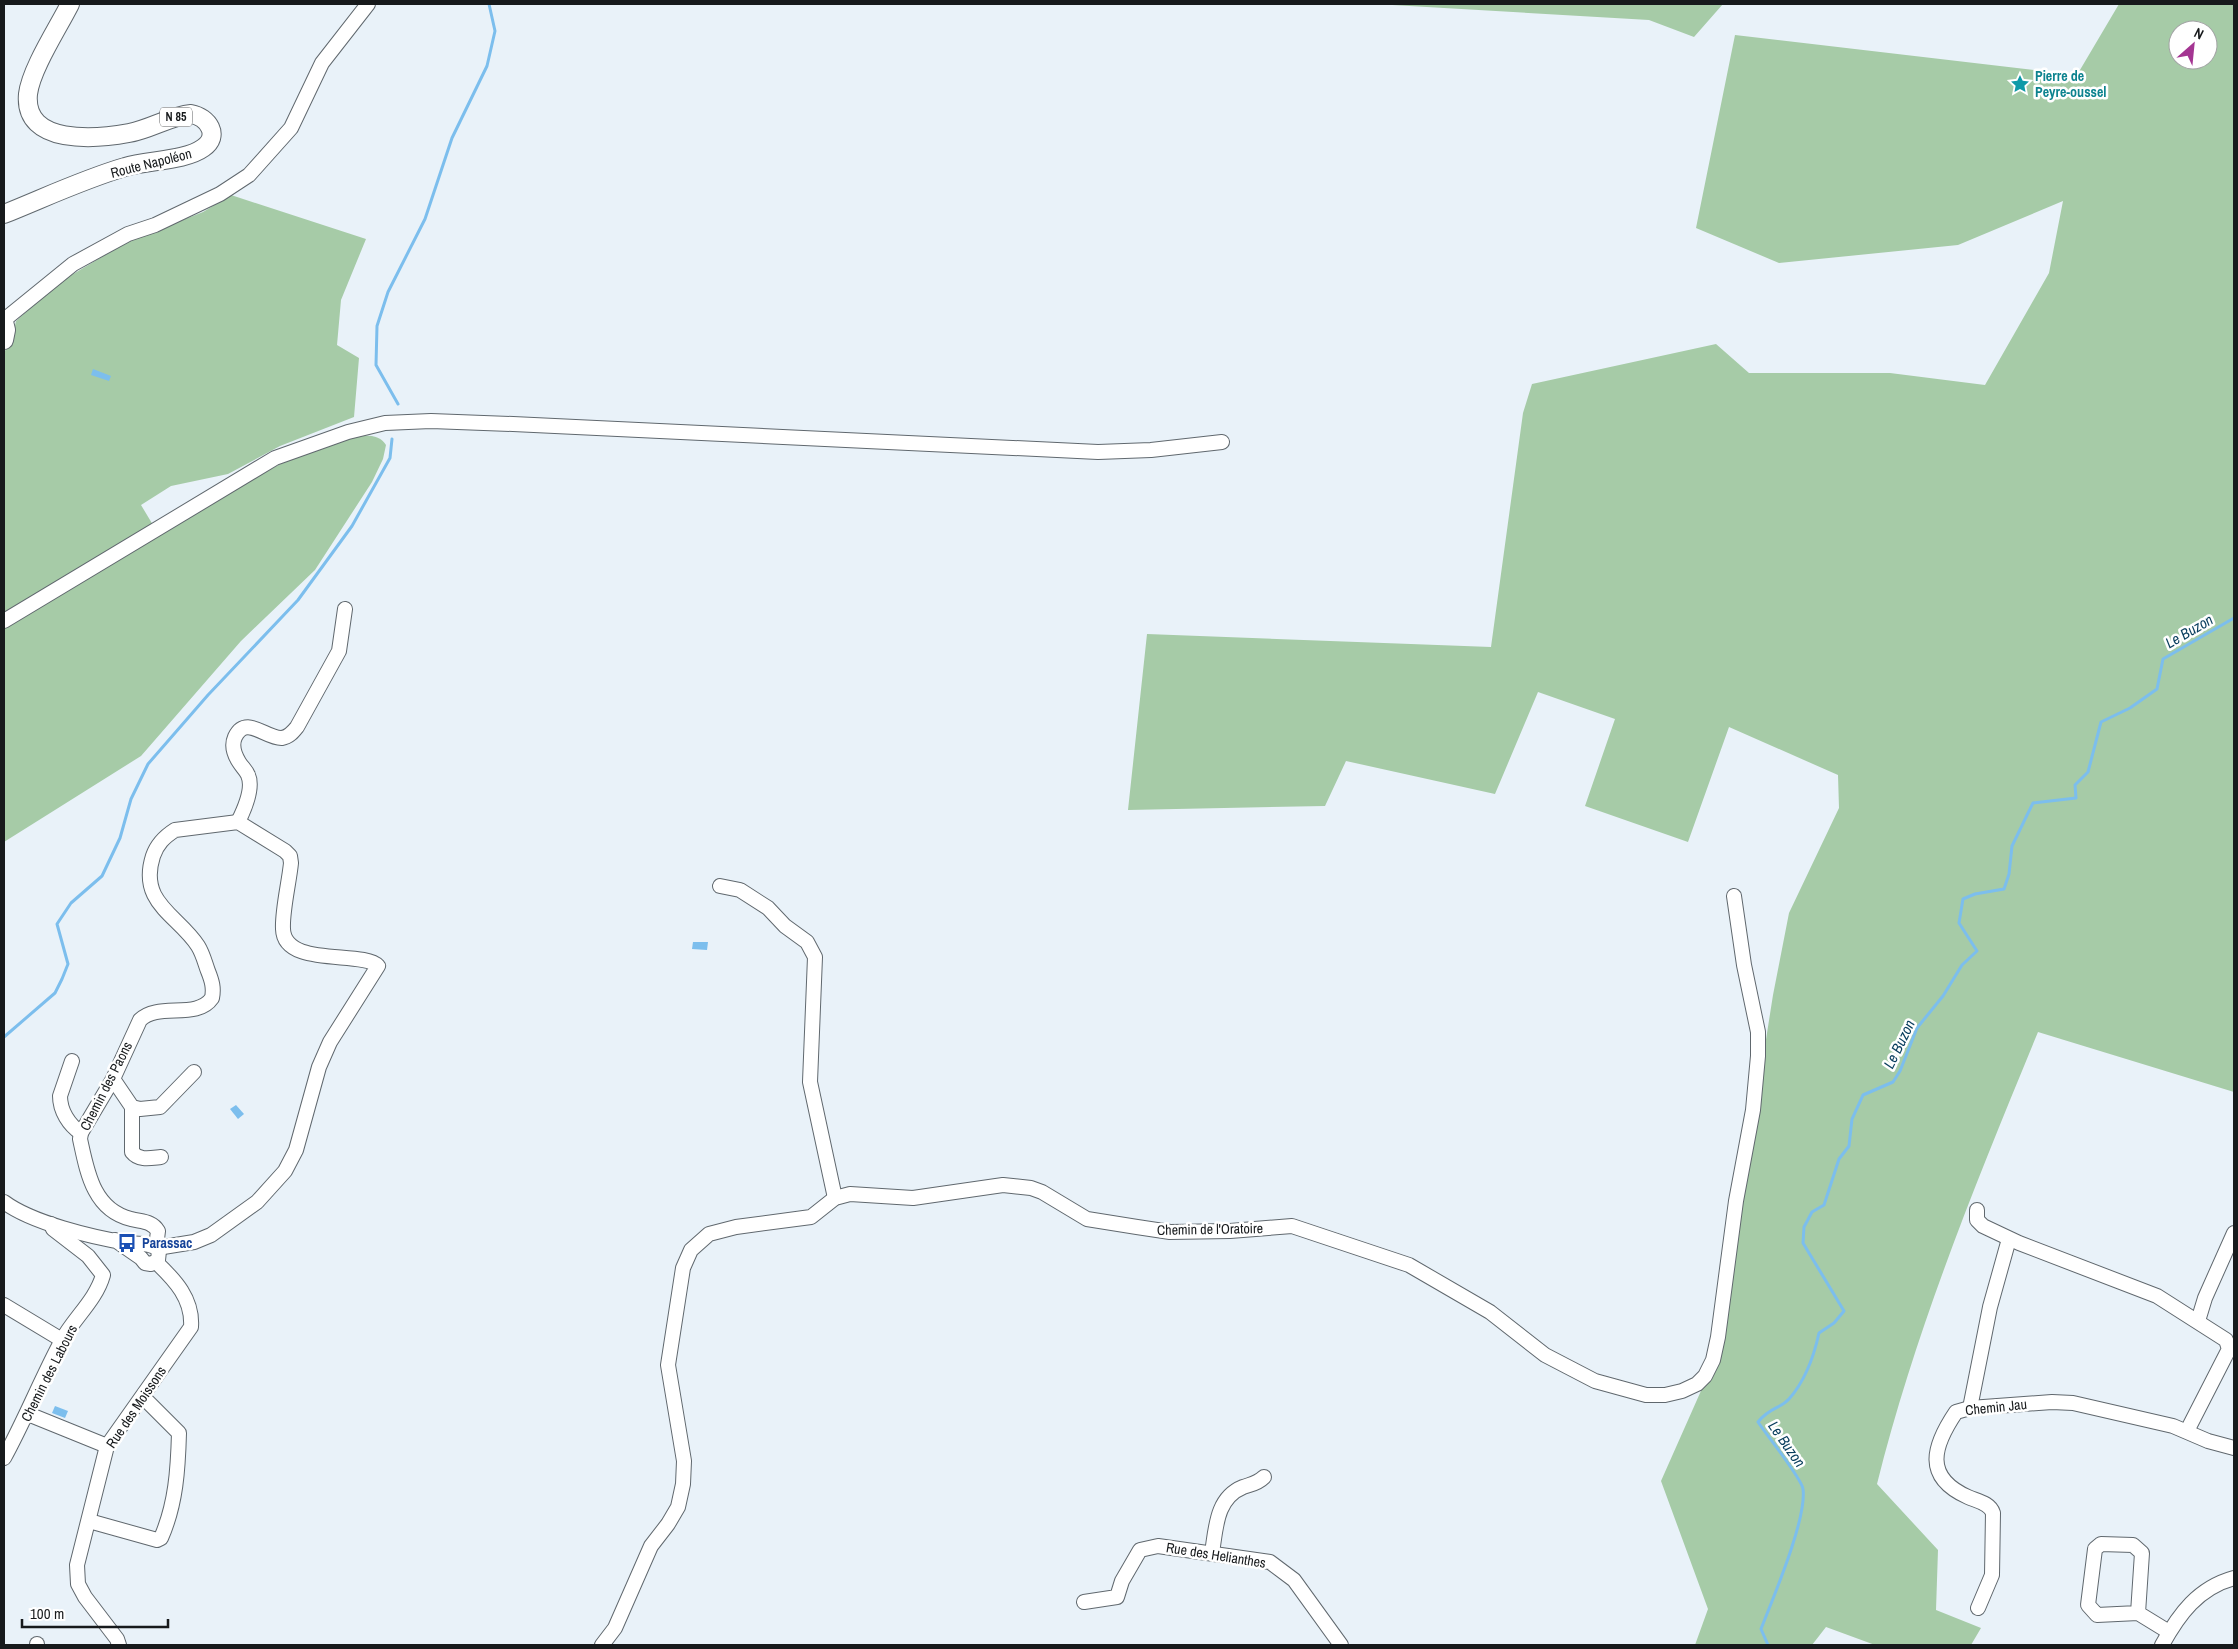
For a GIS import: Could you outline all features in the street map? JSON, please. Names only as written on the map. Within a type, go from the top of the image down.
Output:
[{"type":"main road","name":"Route Napoléon","points":[[4,214],[124,167],[192,154],[206,146],[211,140],[212,129],[209,123],[204,118],[192,114],[129,133],[82,136],[55,134],[37,122],[29,109],[30,86],[70,4]]},
{"type":"main road","points":[[4,321],[6,330],[4,340]]},
{"type":"street","points":[[4,321],[73,264],[102,247],[220,194],[249,175],[291,128],[322,63],[368,4]]},
{"type":"street","points":[[4,621],[275,458],[348,432],[385,423],[431,420],[1098,452],[1151,450],[1222,442]]},
{"type":"street","points":[[4,1202],[26,1216],[115,1240],[151,1252],[194,1242],[212,1235],[257,1202],[285,1171],[296,1150],[319,1068],[330,1042],[378,966],[367,961],[316,956],[301,952],[292,946],[283,930],[291,863],[290,856],[238,822],[249,792],[250,780],[234,753],[233,747],[236,735],[241,729],[254,728],[281,738],[287,737],[297,727],[339,651],[345,609]]},
{"type":"street","name":"Chemin des Paons","points":[[151,1252],[158,1232],[156,1227],[118,1214],[92,1187],[80,1139],[81,1133],[113,1078],[136,1025],[143,1017],[154,1013],[200,1007],[209,1002],[213,993],[212,981],[199,948],[162,908],[152,891],[150,870],[155,851],[166,835],[174,830],[238,822]]},
{"type":"street","points":[[602,1645],[615,1628],[650,1546],[668,1524],[678,1507],[683,1484],[684,1461],[668,1365],[683,1268],[691,1250],[709,1234],[736,1227],[811,1217],[835,1198],[810,1082],[816,957],[807,942],[785,926],[768,908],[740,890],[720,886]]},
{"type":"street","name":"Chemin de l'Oratoire","points":[[835,1198],[850,1194],[913,1198],[1003,1185],[1031,1188],[1087,1218],[1170,1232],[1230,1231],[1292,1226],[1409,1265],[1490,1312],[1545,1355],[1595,1381],[1630,1392],[1665,1395],[1682,1392],[1697,1384],[1705,1376],[1713,1360],[1718,1337],[1736,1200],[1753,1110],[1758,1056],[1758,1032],[1744,965],[1734,896]]},
{"type":"street","points":[[72,1061],[60,1096],[60,1102],[72,1127],[81,1133]]},
{"type":"street","points":[[132,1107],[140,1109],[160,1107],[194,1072]]},
{"type":"street","points":[[113,1078],[132,1107],[132,1152],[135,1156],[142,1158],[161,1157]]},
{"type":"street","points":[[1977,1210],[1977,1220],[1983,1226],[2009,1239],[2157,1296],[2226,1340],[2229,1349],[2187,1431]]},
{"type":"street","name":"Chemin des Labours","points":[[4,1458],[28,1414],[62,1340],[94,1295],[103,1275],[88,1256],[53,1230],[51,1224]]},
{"type":"street","points":[[2198,1321],[2205,1298],[2234,1233]]},
{"type":"street","points":[[1970,1408],[1990,1306],[2009,1239]]},
{"type":"street","name":"Rue des Moissons","points":[[119,1645],[117,1639],[85,1597],[78,1584],[77,1565],[107,1446],[191,1326],[189,1304],[179,1286],[151,1252]]},
{"type":"street","points":[[4,1305],[62,1340]]},
{"type":"street","points":[[89,1520],[157,1540],[161,1538],[166,1528],[177,1486],[179,1433],[143,1397]]},
{"type":"street","name":"Chemin Jau","points":[[1978,1608],[1992,1575],[1994,1513],[1992,1508],[1950,1487],[1940,1477],[1936,1458],[1940,1439],[1956,1412],[1970,1408],[2052,1402],[2073,1404],[2187,1431],[2208,1441],[2234,1448]]},
{"type":"street","points":[[28,1414],[107,1446]]},
{"type":"street","points":[[1212,1553],[1220,1507],[1230,1495],[1242,1487],[1259,1483],[1264,1478]]},
{"type":"street","points":[[2138,1613],[2142,1553],[2133,1545],[2101,1544],[2095,1549],[2088,1605],[2096,1615],[2138,1613],[2166,1641],[2188,1605],[2200,1594],[2217,1584],[2234,1578]]},
{"type":"street","name":"Rue des Helianthes","points":[[1084,1602],[1117,1596],[1122,1581],[1140,1550],[1158,1546],[1270,1562],[1294,1580],[1341,1645]]},
{"type":"green space","points":[[1375,4],[1723,4],[1694,37],[1649,20]]},
{"type":"green space","points":[[2119,4],[2234,4],[2234,1092],[2038,1032],[1949,1255],[1929,1311],[1910,1368],[1877,1484],[1938,1550],[1936,1610],[1981,1628],[1971,1645],[1875,1645],[1826,1627],[1812,1645],[1695,1645],[1708,1609],[1661,1481],[1716,1357],[1773,995],[1789,913],[1839,808],[1838,775],[1729,727],[1688,842],[1585,806],[1615,719],[1538,692],[1495,794],[1346,761],[1325,806],[1128,810],[1147,634],[1491,647],[1523,413],[1532,384],[1716,344],[1749,373],[1890,373],[1985,385],[2049,273],[2063,201],[1958,245],[1779,263],[1696,228],[1735,35],[2077,75]]},
{"type":"green space","points":[[231,195],[366,239],[341,300],[337,345],[359,358],[354,417],[280,446],[228,474],[171,486],[141,505],[159,535],[275,467],[312,450],[345,438],[371,436],[386,445],[383,459],[372,482],[315,570],[241,641],[141,756],[4,842],[4,352],[11,343],[16,321],[58,283],[127,242],[203,212]]},
{"type":"water","points":[[93,369],[111,376],[109,381],[91,375]]},
{"type":"water","points":[[693,942],[708,942],[707,950],[692,949]]},
{"type":"water","points":[[236,1105],[244,1114],[238,1119],[230,1109]]},
{"type":"water","points":[[55,1406],[68,1411],[65,1418],[52,1413]]},
{"type":"waterway","points":[[398,404],[376,365],[377,326],[388,292],[425,219],[452,138],[487,66],[495,31],[489,4]]},
{"type":"waterway","points":[[4,1037],[55,993],[68,964],[57,924],[71,903],[102,876],[120,838],[131,799],[148,764],[208,695],[298,600],[352,526],[390,458],[392,439]]},
{"type":"waterway","name":"Le Buzon","points":[[1768,1645],[1761,1629],[1795,1538],[1803,1502],[1803,1489],[1758,1422],[1767,1413],[1786,1402],[1795,1392],[1808,1368],[1819,1333],[1834,1323],[1844,1311],[1803,1243],[1804,1227],[1812,1212],[1824,1205],[1839,1159],[1849,1146],[1852,1119],[1863,1095],[1893,1082],[1900,1071],[1917,1028],[1943,996],[1962,965],[1977,951],[1959,923],[1963,899],[1975,894],[2004,889],[2009,874],[2012,846],[2033,803],[2076,798],[2075,785],[2088,772],[2101,722],[2130,708],[2157,689],[2163,659],[2234,618]]},
{"type":"place","name":"Pierre de Peyre-oussel","points":[[2020,84]]},
{"type":"place","name":"Parassac","points":[[127,1243]]}]
